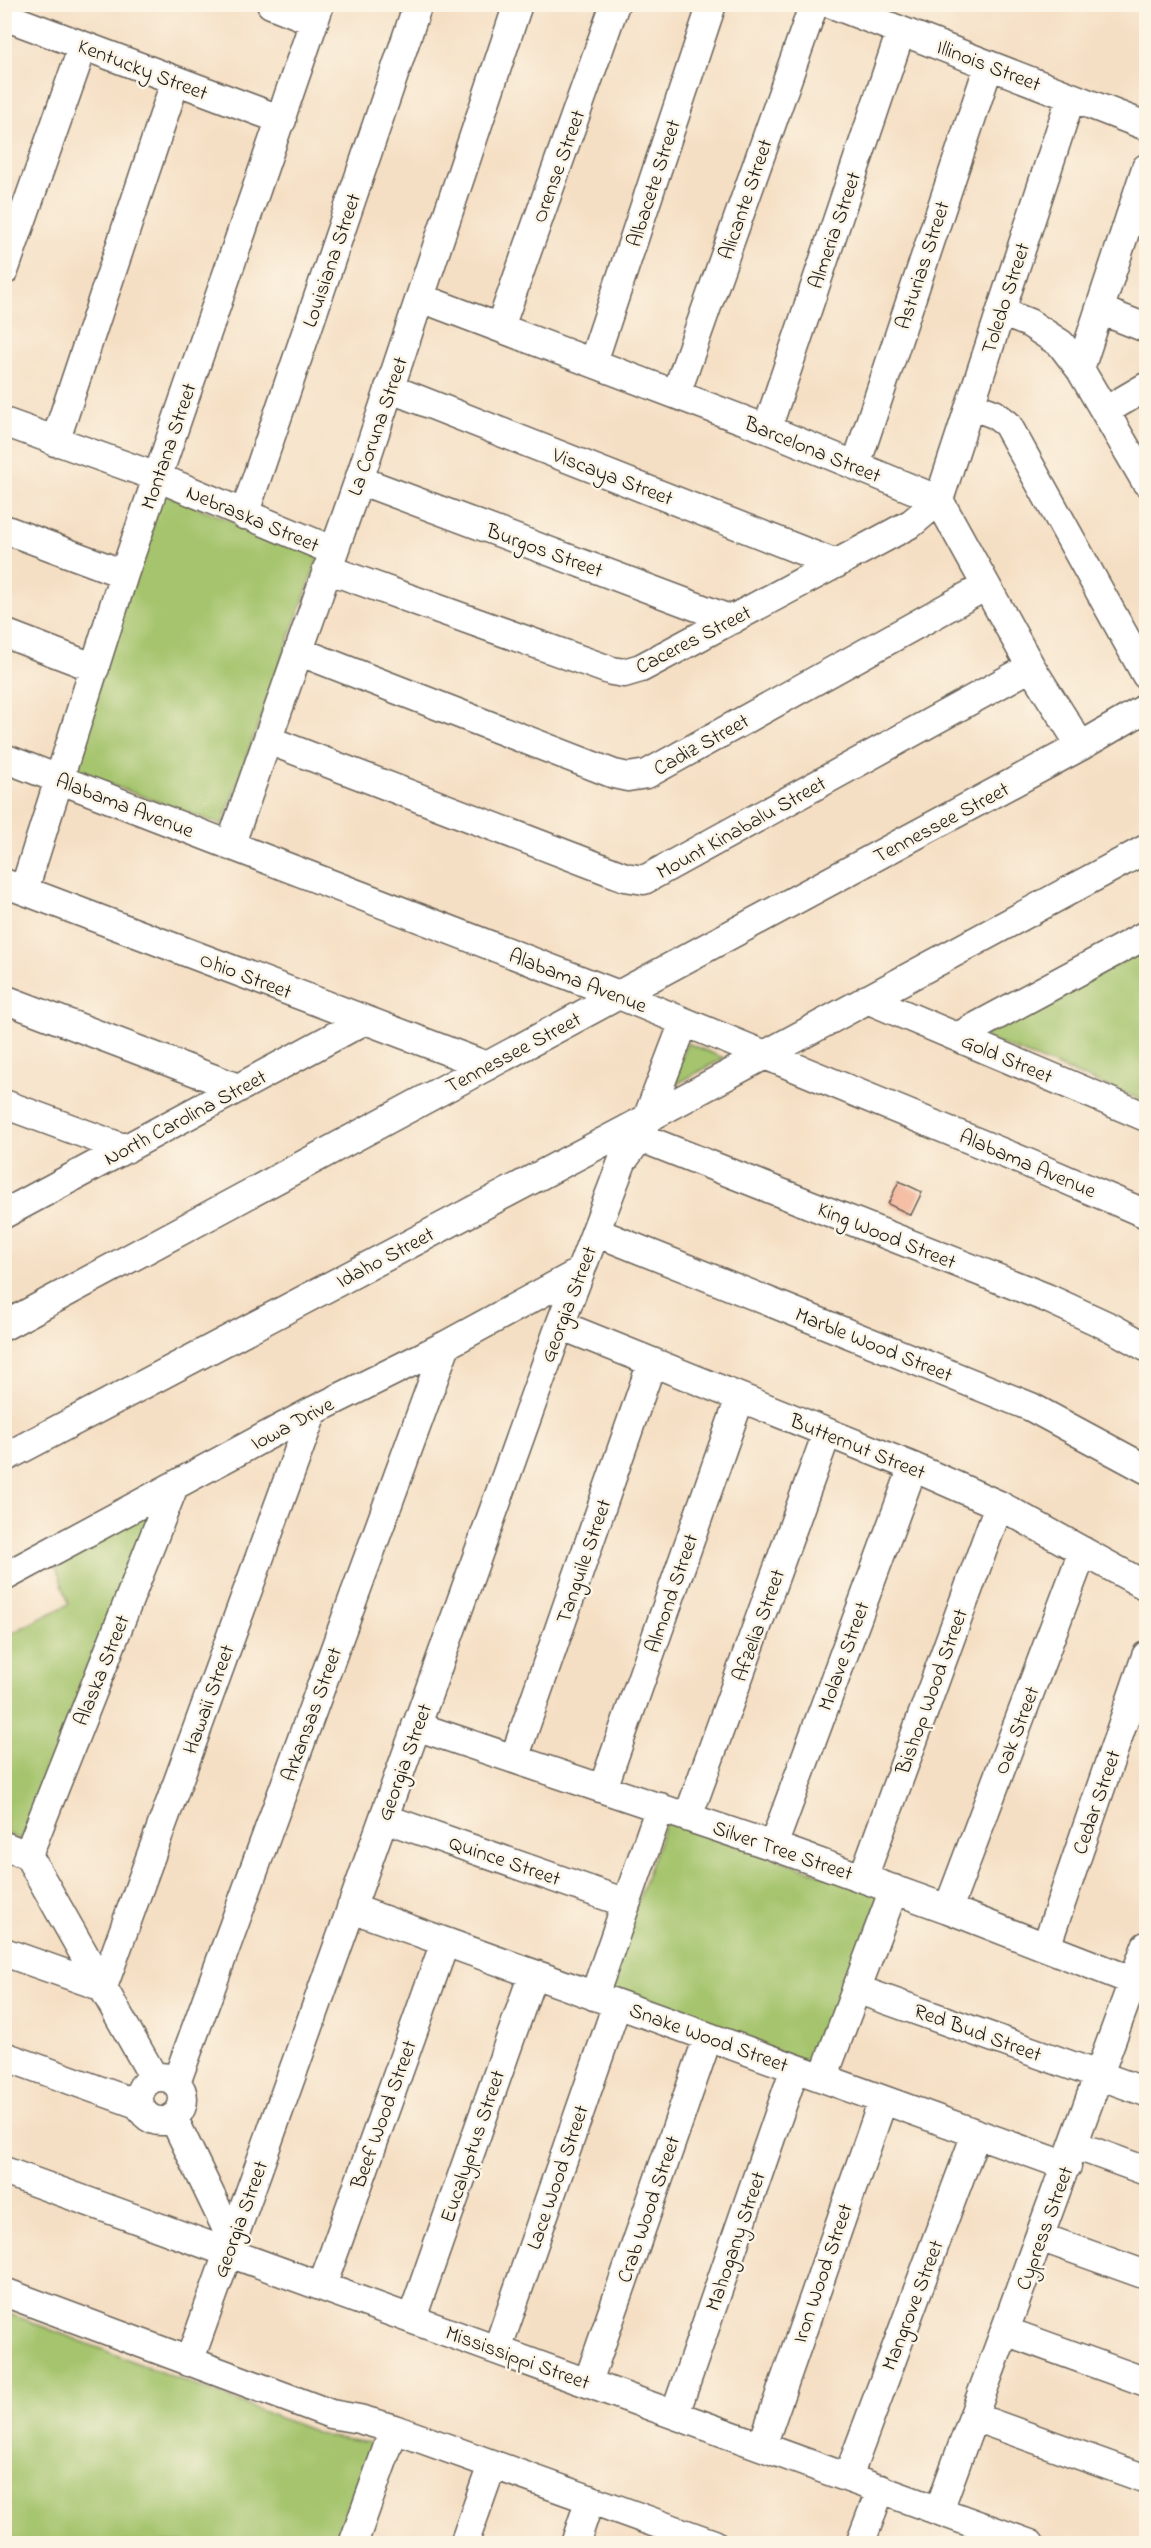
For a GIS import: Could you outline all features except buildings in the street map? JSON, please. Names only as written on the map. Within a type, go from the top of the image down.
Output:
[{"type":"street","points":[[271,4],[317,13]]},
{"type":"street","name":"Louisiana Street","points":[[244,515],[418,4]]},
{"type":"street","name":"La Coruna Street","points":[[230,846],[359,480],[518,4]]},
{"type":"street","name":"Orense Street","points":[[500,327],[615,4]]},
{"type":"street","name":"Albacete Street","points":[[593,362],[712,4]]},
{"type":"street","name":"Alicante Street","points":[[676,394],[814,4]]},
{"type":"street","name":"Illinois Street","points":[[832,4],[1146,126]]},
{"type":"street","name":"Montana Street","points":[[14,887],[60,780],[124,574],[317,13]]},
{"type":"street","name":"Kentucky Street","points":[[4,16],[175,82],[282,120]]},
{"type":"street","name":"Almeria Street","points":[[767,429],[901,31]]},
{"type":"street","points":[[4,271],[83,46]]},
{"type":"street","name":"Asturias Street","points":[[856,465],[989,65]]},
{"type":"street","points":[[55,442],[175,82]]},
{"type":"street","name":"Toledo Street","points":[[939,500],[1071,97]]},
{"type":"street","points":[[1080,369],[1100,310],[1137,228],[1146,168]]},
{"type":"street","name":"Barcelona Street","points":[[421,298],[767,429],[939,500]]},
{"type":"street","points":[[1100,310],[1146,328]]},
{"type":"street","points":[[1000,312],[1029,323],[1061,344],[1080,369],[1146,482]]},
{"type":"street","points":[[1105,411],[1146,387]]},
{"type":"street","name":"Viscaya Street","points":[[389,388],[836,564]]},
{"type":"street","points":[[970,405],[994,414],[1007,424],[1146,675]]},
{"type":"street","name":"Nebraska Street","points":[[4,423],[157,477],[244,515],[330,560]]},
{"type":"street","name":"Burgos Street","points":[[359,480],[732,620]]},
{"type":"street","points":[[939,500],[1031,667],[1081,747]]},
{"type":"street","name":"Caceres Street","points":[[330,560],[612,671],[624,673],[642,668],[912,523],[939,500]]},
{"type":"street","points":[[4,529],[124,574]]},
{"type":"street","name":"Cadiz Street","points":[[298,651],[614,774],[637,777],[647,774],[986,586]]},
{"type":"street","points":[[4,633],[95,668]]},
{"type":"street","name":"Mount Kinabalu Street","points":[[268,740],[625,878],[644,880],[1031,667]]},
{"type":"street","name":"Tennessee Street","points":[[4,1326],[1081,747],[1146,708]]},
{"type":"street","name":"Alabama Avenue","points":[[4,758],[620,995],[1087,1187],[1146,1214]]},
{"type":"street","name":"Idaho Street","points":[[4,1458],[637,1128],[764,1054],[1146,849]]},
{"type":"street","name":"Ohio Street","points":[[14,887],[487,1066]]},
{"type":"street","points":[[957,1037],[1146,935]]},
{"type":"street","points":[[4,999],[238,1088]]},
{"type":"street","name":"Gold Street","points":[[867,999],[1146,1117]]},
{"type":"street","name":"Georgia Street","points":[[189,2362],[560,1325],[637,1128],[676,1018]]},
{"type":"street","name":"North Carolina Street","points":[[4,1214],[365,1020]]},
{"type":"street","points":[[4,1104],[126,1149]]},
{"type":"street","name":"King Wood Street","points":[[637,1128],[1047,1298],[1112,1328],[1146,1347]]},
{"type":"street","name":"Marble Wood Street","points":[[596,1232],[1031,1407],[1146,1469]]},
{"type":"street","name":"Iowa Drive","points":[[4,1577],[313,1411],[446,1345],[580,1272]]},
{"type":"street","name":"Butternut Street","points":[[560,1325],[913,1467],[999,1505],[1146,1586]]},
{"type":"street","name":"Arkansas Street","points":[[165,2081],[446,1345]]},
{"type":"street","name":"Tanguile Street","points":[[514,1759],[652,1362]]},
{"type":"street","name":"Almond Street","points":[[603,1788],[740,1398]]},
{"type":"street","name":"Hawaii Street","points":[[102,1987],[313,1411]]},
{"type":"street","name":"Afzelia Street","points":[[688,1817],[827,1432]]},
{"type":"street","name":"Molave Street","points":[[773,1846],[913,1467]]},
{"type":"street","name":"Alaska Street","points":[[16,1851],[174,1486]]},
{"type":"street","name":"Bishop Wood Street","points":[[863,1878],[999,1505]]},
{"type":"street","name":"Oak Street","points":[[948,1909],[1083,1551]]},
{"type":"street","name":"Cedar Street","points":[[1046,1947],[1146,1656]]},
{"type":"street","name":"Silver Tree Street","points":[[416,1726],[773,1846],[948,1909],[1140,1983]]},
{"type":"street","name":"Lace Wood Street","points":[[498,2350],[606,2000],[626,1903],[660,1807]]},
{"type":"street","name":"Quince Street","points":[[384,1818],[626,1903]]},
{"type":"street","points":[[16,1851],[165,2081],[182,2094],[181,2107],[173,2117],[160,2121],[153,2120],[142,2112],[138,2098],[143,2085],[165,2081]]},
{"type":"street","points":[[823,2078],[894,1889]]},
{"type":"street","name":"Snake Wood Street","points":[[351,1908],[976,2134],[1146,2171]]},
{"type":"street","name":"Beef Wood Street","points":[[322,2286],[445,1942]]},
{"type":"street","name":"Cypress Street","points":[[939,2510],[1100,2076],[1140,1983],[1146,1946]]},
{"type":"street","points":[[4,1952],[102,1987]]},
{"type":"street","name":"Eucalyptus Street","points":[[412,2319],[533,1974]]},
{"type":"street","name":"Red Bud Street","points":[[856,1989],[1146,2092]]},
{"type":"street","name":"Crab Wood Street","points":[[588,2382],[708,2037]]},
{"type":"street","points":[[4,2056],[140,2105]]},
{"type":"street","name":"Mahogany Street","points":[[675,2414],[795,2068]]},
{"type":"street","name":"Iron Wood Street","points":[[762,2446],[883,2100]]},
{"type":"street","points":[[173,2117],[230,2246]]},
{"type":"street","name":"Mangrove Street","points":[[848,2477],[976,2134]]},
{"type":"street","name":"Mississippi Street","points":[[4,2171],[230,2246],[322,2286],[1030,2544]]},
{"type":"street","points":[[1040,2237],[1146,2275]]},
{"type":"street","points":[[4,2292],[331,2414],[359,2419],[394,2430],[590,2499],[686,2539],[714,2544]]},
{"type":"street","points":[[1005,2331],[1146,2382]]},
{"type":"street","points":[[974,2417],[1146,2479]]},
{"type":"street","points":[[353,2544],[394,2430]]},
{"type":"street","points":[[464,2544],[492,2465]]},
{"type":"street","points":[[860,2544],[881,2489]]},
{"type":"street","points":[[575,2544],[590,2499]]},
{"type":"green space","points":[[157,491],[319,556],[222,825],[73,771]]},
{"type":"green space","points":[[1146,949],[1146,1093],[1140,1099],[982,1037]]},
{"type":"green space","points":[[687,1043],[724,1058],[669,1088]]},
{"type":"green space","points":[[154,1510],[22,1840],[5,1833],[4,1637],[69,1604],[55,1564]]},
{"type":"green space","points":[[666,1821],[880,1894],[820,2067],[606,1992]]},
{"type":"green space","points":[[5,2312],[329,2437],[373,2443],[337,2543],[5,2543]]}]
